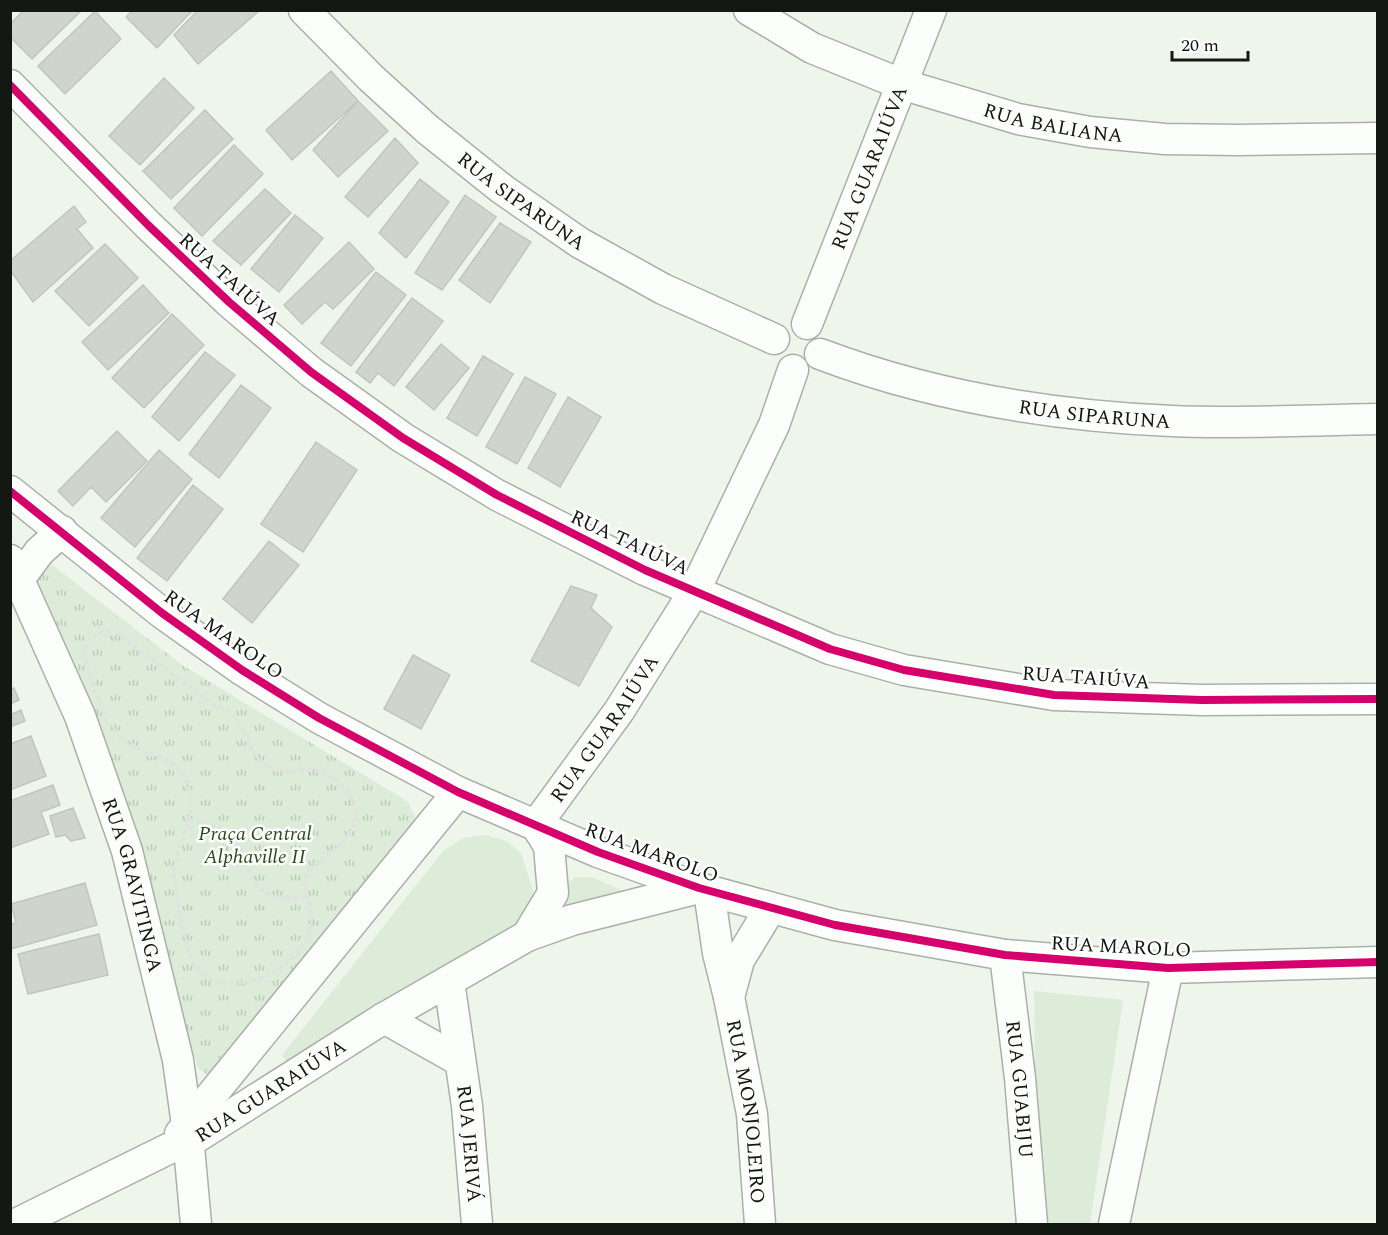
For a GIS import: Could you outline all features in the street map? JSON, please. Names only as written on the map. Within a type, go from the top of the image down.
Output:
[{"type":"street","name":"RUA SIPARUNA","points":[[304,10],[371,78],[427,129],[502,189],[601,255],[663,289],[774,339]]},
{"type":"street","name":"RUA BALIANA","points":[[749,10],[812,48],[901,84],[1018,119],[1090,132],[1176,139],[1377,138]]},
{"type":"street","name":"RUA GUARAIÚVA","points":[[807,324],[931,10]]},
{"type":"street","name":"RUA TAIÚVA","points":[[10,85],[189,264],[229,302],[311,372],[403,438],[497,495],[645,570],[830,649],[904,670],[1054,695],[1202,700],[1377,699]]},
{"type":"street","points":[[790,323],[807,324],[817,333],[820,340],[820,354],[812,365],[793,370],[779,363],[772,347],[774,339],[783,326],[790,323]]},
{"type":"street","name":"RUA SIPARUNA","points":[[820,354],[854,367],[932,388],[1011,404],[1093,416],[1174,421],[1377,419]]},
{"type":"street","name":"RUA GUARAIÚVA","points":[[16,1224],[181,1138],[527,936],[553,893],[549,846],[536,825],[619,711],[695,590],[774,425],[793,370]]},
{"type":"street","name":"RUA MAROLO","points":[[10,491],[162,613],[242,670],[319,718],[458,792],[598,852],[770,909],[835,925],[1005,955],[1168,968],[1364,963],[1377,980]]},
{"type":"street","points":[[15,569],[39,552],[62,531]]},
{"type":"street","name":"RUA GRAVITINGA","points":[[15,569],[80,716],[127,851],[175,1049],[181,1138],[196,1224]]},
{"type":"street","name":"RUA GUARAIÚVA","points":[[181,1138],[458,792]]},
{"type":"street","points":[[527,936],[572,920],[704,889]]},
{"type":"street","name":"RUA MONJOLEIRO","points":[[704,889],[729,997],[752,1114],[760,1224]]},
{"type":"street","name":"RUA MONJOLEIRO","points":[[729,997],[739,960],[770,909]]},
{"type":"street","name":"RUA GUABIJU","points":[[1005,955],[1020,1078],[1032,1224]]},
{"type":"street","points":[[1114,1224],[1168,968]]},
{"type":"street","name":"RUA JERIVÁ","points":[[448,981],[467,1106],[477,1224]]},
{"type":"street","name":"RUA JERIVÁ","points":[[384,1018],[460,1061]]},
{"type":"path","points":[[108,631],[119,635],[213,704],[230,712],[262,764],[282,772],[291,773],[305,769],[321,771],[332,776],[353,796],[355,812],[352,831],[311,869],[305,879],[312,920],[303,950],[266,978],[250,982],[219,984],[194,963],[175,895],[174,874],[180,845],[189,820],[189,791],[186,779],[162,757],[140,750],[110,726],[89,674],[85,657],[85,645],[98,634],[108,631]]},
{"type":"path","points":[[189,820],[218,829],[230,836],[240,848],[252,878],[261,889],[284,900],[307,895]]},
{"type":"green space","name":"Praça Central Alphaville II","points":[[51,564],[182,665],[407,801],[415,816],[412,836],[209,1076],[198,1068],[133,838],[33,587],[37,572]]},
{"type":"green space","points":[[486,835],[507,841],[521,853],[534,893],[529,919],[290,1067],[282,1055],[443,851],[463,838]]},
{"type":"green space","points":[[576,877],[592,877],[633,895],[561,913],[562,896],[566,883]]},
{"type":"green space","points":[[1034,991],[1123,1000],[1090,1224],[1045,1224],[1035,1077]]},
{"type":"building","points":[[24,10],[82,10],[32,59],[10,37],[10,24]]},
{"type":"building","points":[[133,10],[193,10],[157,48],[126,17]]},
{"type":"building","points":[[198,10],[260,10],[198,64],[174,35]]},
{"type":"building","points":[[95,11],[121,39],[65,94],[38,66]]},
{"type":"building","points":[[331,71],[358,101],[292,160],[266,130]]},
{"type":"building","points":[[164,78],[194,108],[140,165],[109,136]]},
{"type":"building","points":[[358,101],[388,131],[338,177],[313,150]]},
{"type":"building","points":[[205,110],[233,139],[171,199],[143,171]]},
{"type":"building","points":[[395,138],[418,163],[368,217],[345,197]]},
{"type":"building","points":[[234,145],[263,174],[202,236],[174,208]]},
{"type":"building","points":[[420,179],[449,202],[406,258],[379,233]]},
{"type":"building","points":[[265,189],[291,213],[241,265],[213,241]]},
{"type":"building","points":[[465,195],[496,217],[442,290],[415,273]]},
{"type":"building","points":[[74,206],[86,222],[77,229],[93,248],[33,302],[10,270],[10,261]]},
{"type":"building","points":[[295,215],[323,238],[279,292],[251,269]]},
{"type":"building","points":[[500,223],[531,242],[490,303],[459,280]]},
{"type":"building","points":[[349,242],[374,269],[333,309],[325,302],[302,324],[284,305]]},
{"type":"building","points":[[105,244],[138,278],[89,326],[55,291]]},
{"type":"building","points":[[376,272],[406,295],[351,366],[321,343]]},
{"type":"building","points":[[143,285],[169,313],[108,370],[82,342]]},
{"type":"building","points":[[412,298],[443,321],[394,386],[378,373],[370,383],[356,372]]},
{"type":"building","points":[[172,314],[204,345],[144,408],[112,378]]},
{"type":"building","points":[[441,344],[469,368],[434,410],[406,387]]},
{"type":"building","points":[[205,352],[235,375],[179,441],[152,417]]},
{"type":"building","points":[[483,356],[513,374],[477,436],[447,418]]},
{"type":"building","points":[[525,377],[556,394],[517,464],[486,447]]},
{"type":"building","points":[[241,385],[271,408],[219,478],[189,454]]},
{"type":"building","points":[[568,397],[601,417],[560,487],[528,468]]},
{"type":"building","points":[[117,431],[147,461],[106,502],[91,487],[73,506],[58,491]]},
{"type":"building","points":[[316,442],[357,470],[303,552],[261,524]]},
{"type":"building","points":[[159,450],[192,479],[135,547],[101,518]]},
{"type":"building","points":[[193,485],[223,509],[167,581],[137,558]]},
{"type":"building","points":[[269,541],[299,565],[252,623],[223,599]]},
{"type":"building","points":[[571,586],[597,595],[591,608],[612,627],[579,686],[531,661]]},
{"type":"building","points":[[413,655],[450,675],[421,729],[384,709]]},
{"type":"building","points":[[14,688],[19,700],[10,704],[10,690]]},
{"type":"building","points":[[21,710],[25,721],[10,727],[10,715]]},
{"type":"building","points":[[31,736],[46,776],[10,790],[10,744]]},
{"type":"building","points":[[53,785],[60,805],[41,812],[49,834],[10,848],[10,801]]},
{"type":"building","points":[[73,808],[85,838],[71,841],[65,835],[56,837],[50,816]]},
{"type":"building","points":[[85,883],[97,925],[11,949],[10,924],[16,923],[11,904]]},
{"type":"building","points":[[99,934],[108,975],[28,994],[18,954]]},
{"type":"cycle path","points":[[10,85],[148,225],[229,302],[311,372],[403,438],[497,495],[645,570],[830,649],[904,670],[1054,695],[1202,700],[1378,699]]},
{"type":"cycle path","points":[[10,491],[162,613],[242,670],[319,718],[458,792],[598,852],[699,888],[835,925],[1005,955],[1168,968],[1378,962]]}]
